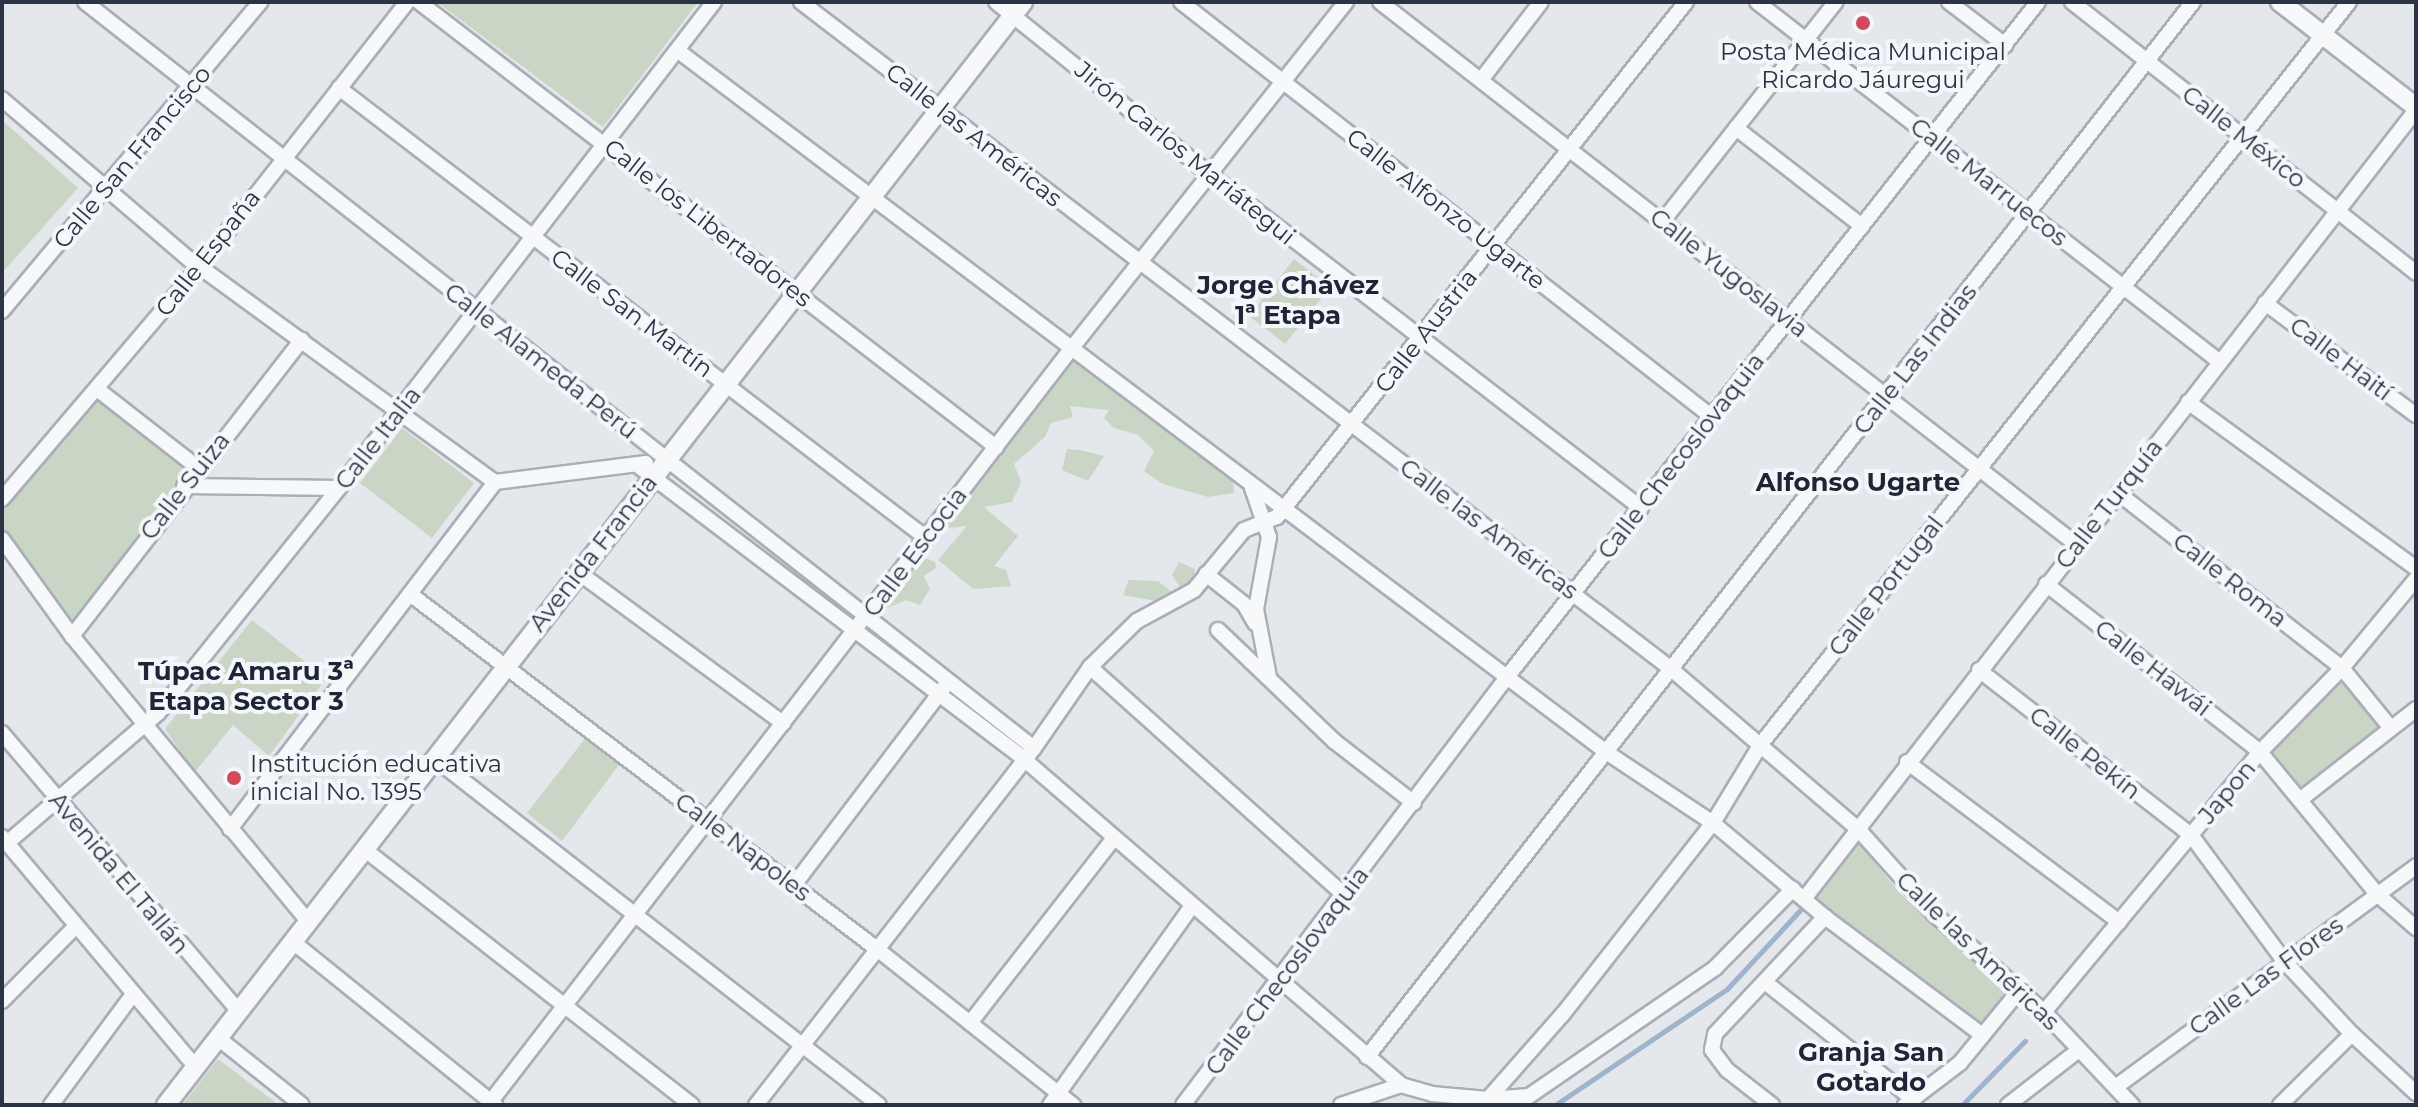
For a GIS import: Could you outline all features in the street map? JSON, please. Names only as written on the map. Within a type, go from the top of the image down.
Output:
[{"type":"street","name":"Calle Alameda Perú","points":[[85,2],[104,8],[192,88],[866,616],[952,678],[1030,754]]},
{"type":"street","name":"Calle San Francisco","points":[[2,311],[192,88],[260,2]]},
{"type":"street","name":"Calle España","points":[[2,499],[201,265],[407,2]]},
{"type":"street","name":"Calle los Libertadores","points":[[419,2],[606,142],[996,447]]},
{"type":"street","name":"Calle Italia","points":[[5,840],[146,725],[339,488],[714,2]]},
{"type":"street","name":"Calle las Américas","points":[[801,2],[1670,668],[1858,829],[1934,914],[2044,1012],[2132,1105]]},
{"type":"street","name":"Jirón Carlos Mariátegui","points":[[996,2],[1017,8],[1209,174],[1641,508]]},
{"type":"street","name":"Calle Alfonzo Ugarte","points":[[1181,2],[1712,417]]},
{"type":"street","name":"Calle Escocia","points":[[491,1104],[1071,349],[1346,2]]},
{"type":"street","name":"Calle Yugoslavia","points":[[1380,2],[2077,545]]},
{"type":"street","points":[[1481,80],[1541,2]]},
{"type":"street","name":"Calle Austria","points":[[756,1105],[802,1042],[1030,754],[1090,667],[1137,621],[1178,603],[1244,530],[1284,510],[1686,2]]},
{"type":"street","name":"Calle Marruecos","points":[[1757,2],[2220,362]]},
{"type":"street","points":[[1662,222],[1836,2]]},
{"type":"street","points":[[1949,2],[2005,45]]},
{"type":"street","name":"Calle Checoslovaquia","points":[[1183,1105],[1280,984],[1507,677],[2038,2]]},
{"type":"street","name":"Calle México","points":[[2072,2],[2416,273]]},
{"type":"street","name":"Calle Las Indias","points":[[1367,1057],[1609,754],[1670,668],[1886,397],[2193,2]]},
{"type":"street","points":[[2280,2],[2416,109]]},
{"type":"street","name":"Calle Portugal","points":[[1488,1099],[1563,1014],[1713,823],[1761,744],[2349,2]]},
{"type":"street","name":"Avenida Francia","points":[[166,1105],[578,572],[645,470],[666,459],[869,198],[943,109],[1017,8]]},
{"type":"street","points":[[677,50],[1609,754],[1713,823],[1825,917],[1982,1035]]},
{"type":"street","name":"Calle San Martín","points":[[339,88],[926,538]]},
{"type":"street","points":[[2,99],[201,265],[495,482],[645,470],[941,693],[1030,754],[1114,838],[1401,1085]]},
{"type":"street","name":"Calle Turquía","points":[[1401,1085],[1432,1094],[1488,1099],[1529,1096],[1630,1030],[1715,968],[1798,894],[1858,829],[2416,109]]},
{"type":"street","points":[[1736,128],[1862,226]]},
{"type":"street","name":"Calle Haití","points":[[2265,303],[2416,415]]},
{"type":"street","name":"Calle Suiza","points":[[72,636],[184,486],[302,340]]},
{"type":"street","points":[[97,389],[198,468]]},
{"type":"street","points":[[2188,402],[2416,568]]},
{"type":"street","points":[[230,829],[495,482]]},
{"type":"street","points":[[1249,483],[1266,521],[1269,553],[1256,609],[1269,677]]},
{"type":"street","points":[[184,486],[339,488]]},
{"type":"street","name":"Calle Roma","points":[[2118,493],[2342,668],[2390,727]]},
{"type":"street","points":[[2,539],[72,636],[308,921]]},
{"type":"street","points":[[578,572],[783,723]]},
{"type":"street","points":[[1206,574],[1244,604],[1258,627]]},
{"type":"street","name":"Japon","points":[[2044,1012],[2260,752],[2342,668],[2416,579]]},
{"type":"street","name":"Calle Hawái","points":[[2046,584],[2260,752],[2377,894],[2416,928]]},
{"type":"street","name":"Calle Napoles","points":[[410,594],[877,949],[970,1023],[1054,1099],[1073,1105]]},
{"type":"street","points":[[1218,630],[1334,741],[1414,803]]},
{"type":"street","points":[[1090,667],[1345,896]]},
{"type":"street","name":"Calle Pekín","points":[[1979,670],[2191,835],[2285,962],[2352,1034],[2416,1093]]},
{"type":"street","points":[[794,885],[952,678]]},
{"type":"street","points":[[2301,799],[2416,709]]},
{"type":"street","name":"Avenida El Tallán","points":[[2,733],[239,1011]]},
{"type":"street","points":[[434,758],[879,1105]]},
{"type":"street","points":[[1907,762],[2119,922]]},
{"type":"street","points":[[970,1023],[1114,838]]},
{"type":"street","points":[[5,840],[196,1067]]},
{"type":"street","points":[[364,849],[562,1009],[692,1105]]},
{"type":"street","name":"Calle Las Flores","points":[[2117,1086],[2416,866]]},
{"type":"street","points":[[1054,1099],[1192,906]]},
{"type":"street","points":[[1772,1105],[1727,1070],[1712,1050],[1715,1034],[1825,917]]},
{"type":"street","points":[[2,1001],[7,983],[76,926]]},
{"type":"street","points":[[293,942],[491,1104]]},
{"type":"street","points":[[1765,982],[1909,1102],[1960,1063],[2019,991]]},
{"type":"street","points":[[51,1105],[133,994]]},
{"type":"street","points":[[2280,1105],[2352,1034]]},
{"type":"street","points":[[218,1038],[302,1105]]},
{"type":"street","points":[[2008,1105],[2079,1050]]},
{"type":"street","points":[[1341,1105],[1401,1085]]},
{"type":"green space","points":[[437,2],[698,2],[603,127]]},
{"type":"green space","points":[[2,120],[78,188],[2,273]]},
{"type":"green space","points":[[1294,259],[1330,287],[1285,344],[1249,316]]},
{"type":"green space","points":[[1071,349],[1233,477],[1234,493],[1208,497],[1163,484],[1144,471],[1154,451],[1138,435],[1114,428],[1104,418],[1109,410],[1070,406],[1073,417],[1051,423],[1045,437],[1014,464],[1021,482],[1012,502],[984,507],[1018,536],[994,566],[1006,570],[1011,586],[973,589],[938,560],[967,526],[948,528],[943,521]]},
{"type":"green space","points":[[97,396],[190,468],[73,628],[2,530],[2,506]]},
{"type":"green space","points":[[402,428],[474,483],[432,538],[360,483]]},
{"type":"green space","points":[[1067,449],[1104,456],[1088,481],[1062,470]]},
{"type":"green space","points":[[917,555],[935,562],[936,568],[924,576],[930,589],[920,605],[906,600],[875,613]]},
{"type":"green space","points":[[1179,562],[1195,569],[1193,586],[1182,590],[1172,575]]},
{"type":"green space","points":[[1129,580],[1158,581],[1173,593],[1156,601],[1123,595]]},
{"type":"green space","points":[[252,620],[326,678],[269,756],[233,725],[195,772],[165,729]]},
{"type":"green space","points":[[2341,674],[2385,726],[2301,795],[2265,752]]},
{"type":"green space","points":[[587,736],[621,762],[562,841],[527,813]]},
{"type":"green space","points":[[1857,841],[1898,891],[2009,993],[1983,1026],[1813,896]]},
{"type":"green space","points":[[218,1059],[279,1105],[182,1105]]},
{"type":"waterway","points":[[1555,1105],[1727,989],[1801,909]]},
{"type":"waterway","points":[[1962,1105],[2025,1041]]},
{"type":"place","name":"Posta Médica Municipal Ricardo Jáuregui","points":[[1863,23]]},
{"type":"place","name":"Institución educativa inicial No. 1395","points":[[234,778]]},
{"type":"district","name":"Jorge Chávez 1ª Etapa","points":[[1288,301]]},
{"type":"district","name":"Alfonso Ugarte","points":[[1858,483]]},
{"type":"district","name":"Túpac Amaru 3ª Etapa Sector 3","points":[[246,687]]},
{"type":"district","name":"Granja San Gotardo","points":[[1871,1068]]}]
